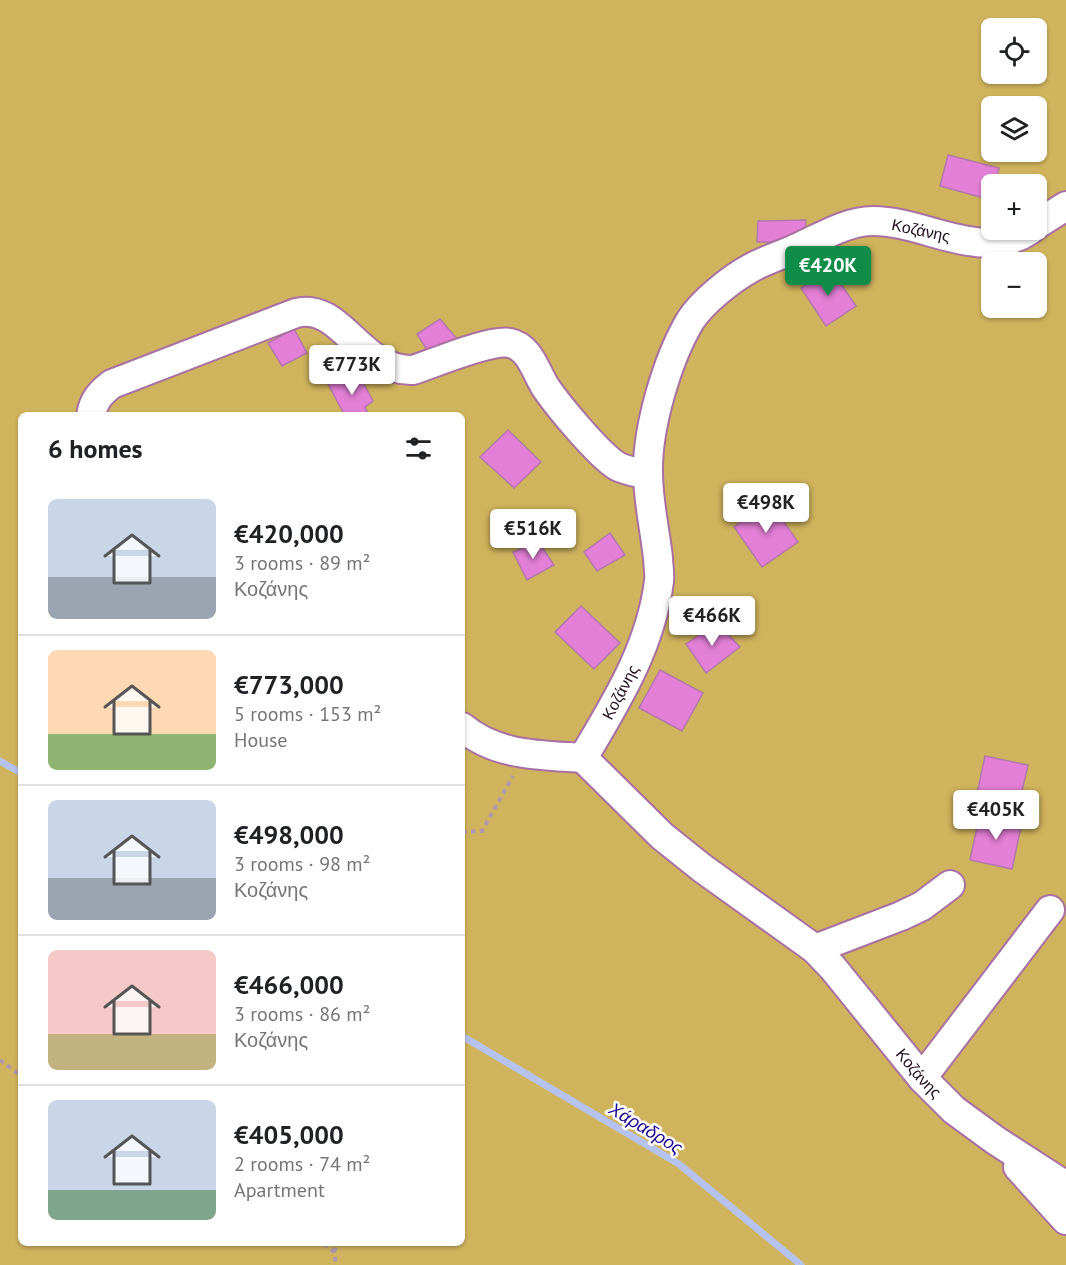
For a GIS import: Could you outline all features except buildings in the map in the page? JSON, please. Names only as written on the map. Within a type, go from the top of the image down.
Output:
[{"type":"street","points":[[1047,218],[1066,206]]},
{"type":"street","name":"Κοζάνης","points":[[1008,240],[979,243],[874,221],[854,223],[750,268],[712,296],[690,320],[670,365],[653,421],[648,451],[648,475],[660,578],[654,609],[643,648],[621,694],[583,758],[662,836],[702,868],[815,949],[922,1077],[954,1110],[995,1140],[1066,1186]]},
{"type":"street","points":[[91,412],[99,395],[112,384],[296,313],[315,312],[331,320],[379,362],[403,370],[413,370],[474,349],[504,342],[519,346],[526,353],[547,389],[605,457],[627,470],[648,475]]},
{"type":"street","points":[[465,729],[491,745],[522,754],[583,758]]},
{"type":"street","points":[[815,949],[901,916],[922,906],[950,885]]},
{"type":"street","points":[[922,1077],[1050,910]]},
{"type":"street","points":[[995,1140],[1066,1220]]},
{"type":"path","points":[[465,832],[483,831],[508,787],[522,754]]},
{"type":"path","points":[[0,1060],[18,1074]]},
{"type":"path","points":[[326,1246],[334,1252]]},
{"type":"path","points":[[336,1246],[336,1265]]},
{"type":"shaded area","points":[[0,0],[1066,0],[1066,1265],[0,1265]]},
{"type":"waterway","name":"Χάραδρος","points":[[0,761],[18,771]]},
{"type":"waterway","name":"Χάραδρος","points":[[465,1038],[679,1164],[801,1265]]}]
